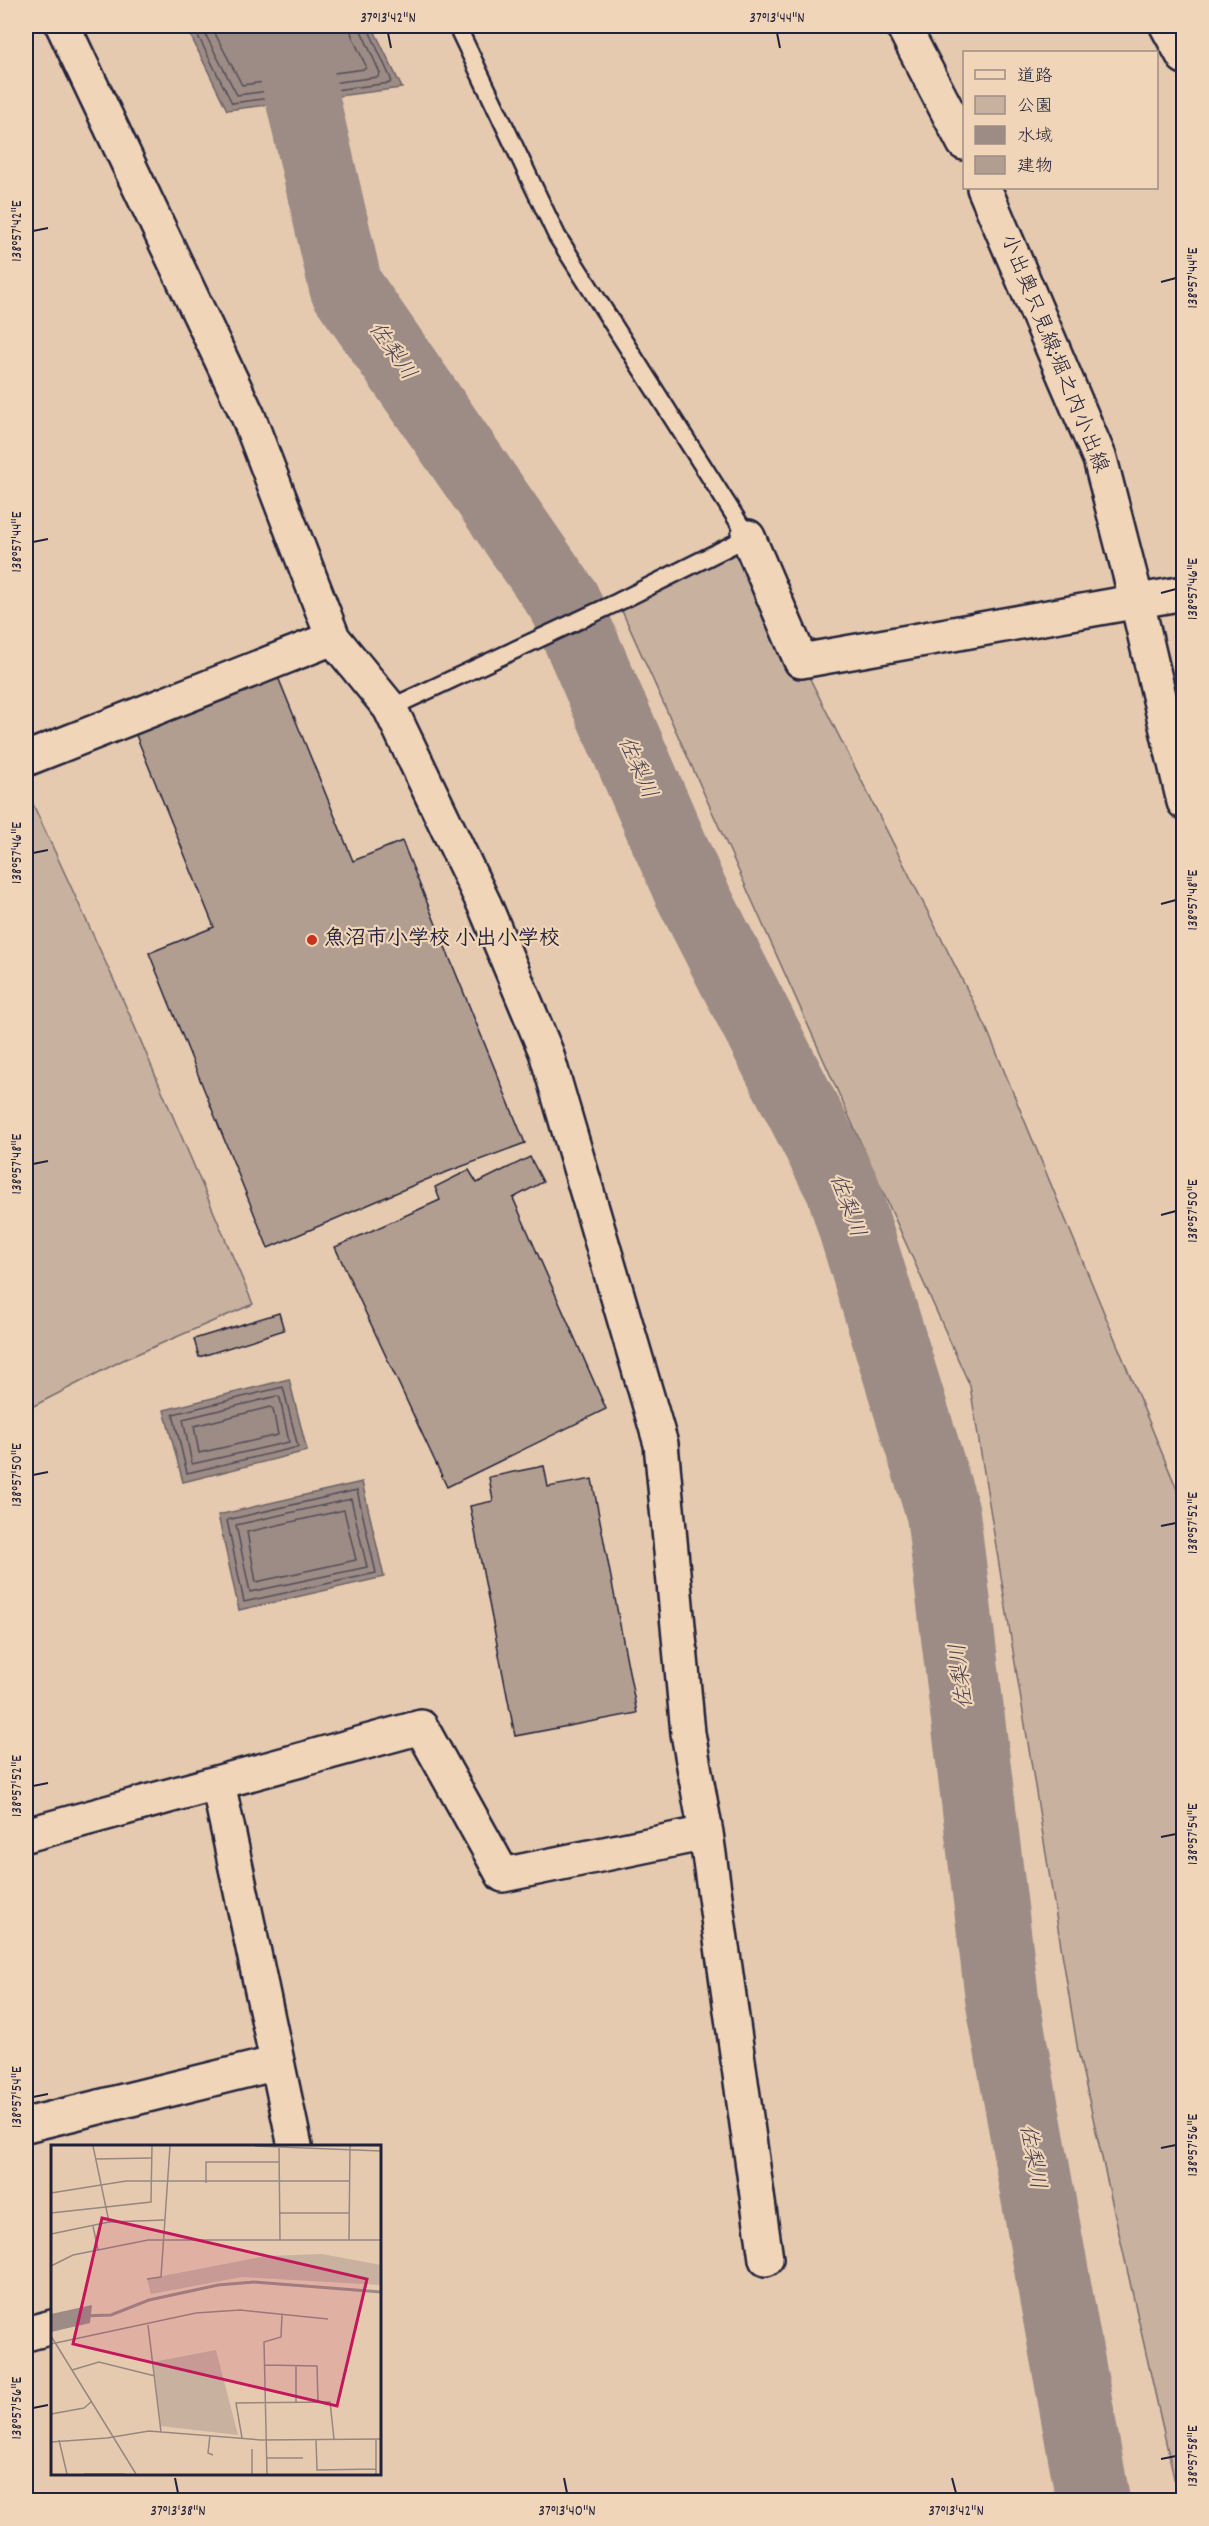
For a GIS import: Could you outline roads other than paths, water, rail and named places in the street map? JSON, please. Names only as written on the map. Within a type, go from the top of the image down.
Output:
[{"type":"street","points":[[63,26],[248,416],[333,638],[403,703],[546,1052],[661,1444],[688,1733],[706,1833],[766,2259]]},
{"type":"street","points":[[1167,26],[1184,57]]},
{"type":"street","points":[[911,28],[963,141]]},
{"type":"street","name":"小出奥只見線;堀之内小出線","points":[[984,189],[1100,459],[1137,602],[1184,802]]},
{"type":"street","points":[[736,543],[801,661],[1184,593]]},
{"type":"street","points":[[26,759],[333,638]]},
{"type":"street","points":[[26,1835],[421,1727],[503,1875],[706,1833]]},
{"type":"street","points":[[218,1783],[295,2145]]},
{"type":"street","points":[[26,2125],[277,2063]]},
{"type":"street","points":[[26,2334],[51,2327]]},
{"type":"lane","points":[[403,703],[736,543],[557,236],[457,26]]},
{"type":"water","points":[[186,26],[372,26],[402,88],[227,110]]},
{"type":"water","points":[[289,1379],[307,1451],[183,1482],[164,1410]]},
{"type":"water","points":[[362,1482],[384,1577],[239,1610],[218,1515]]},
{"type":"waterway","name":"佐梨川","points":[[279,26],[294,62],[346,287],[563,600],[689,888],[843,1189],[943,1514],[1002,1998],[1093,2500]]},
{"type":"place","name":"魚沼市小学校 小出小学校","points":[[312,940]]}]
